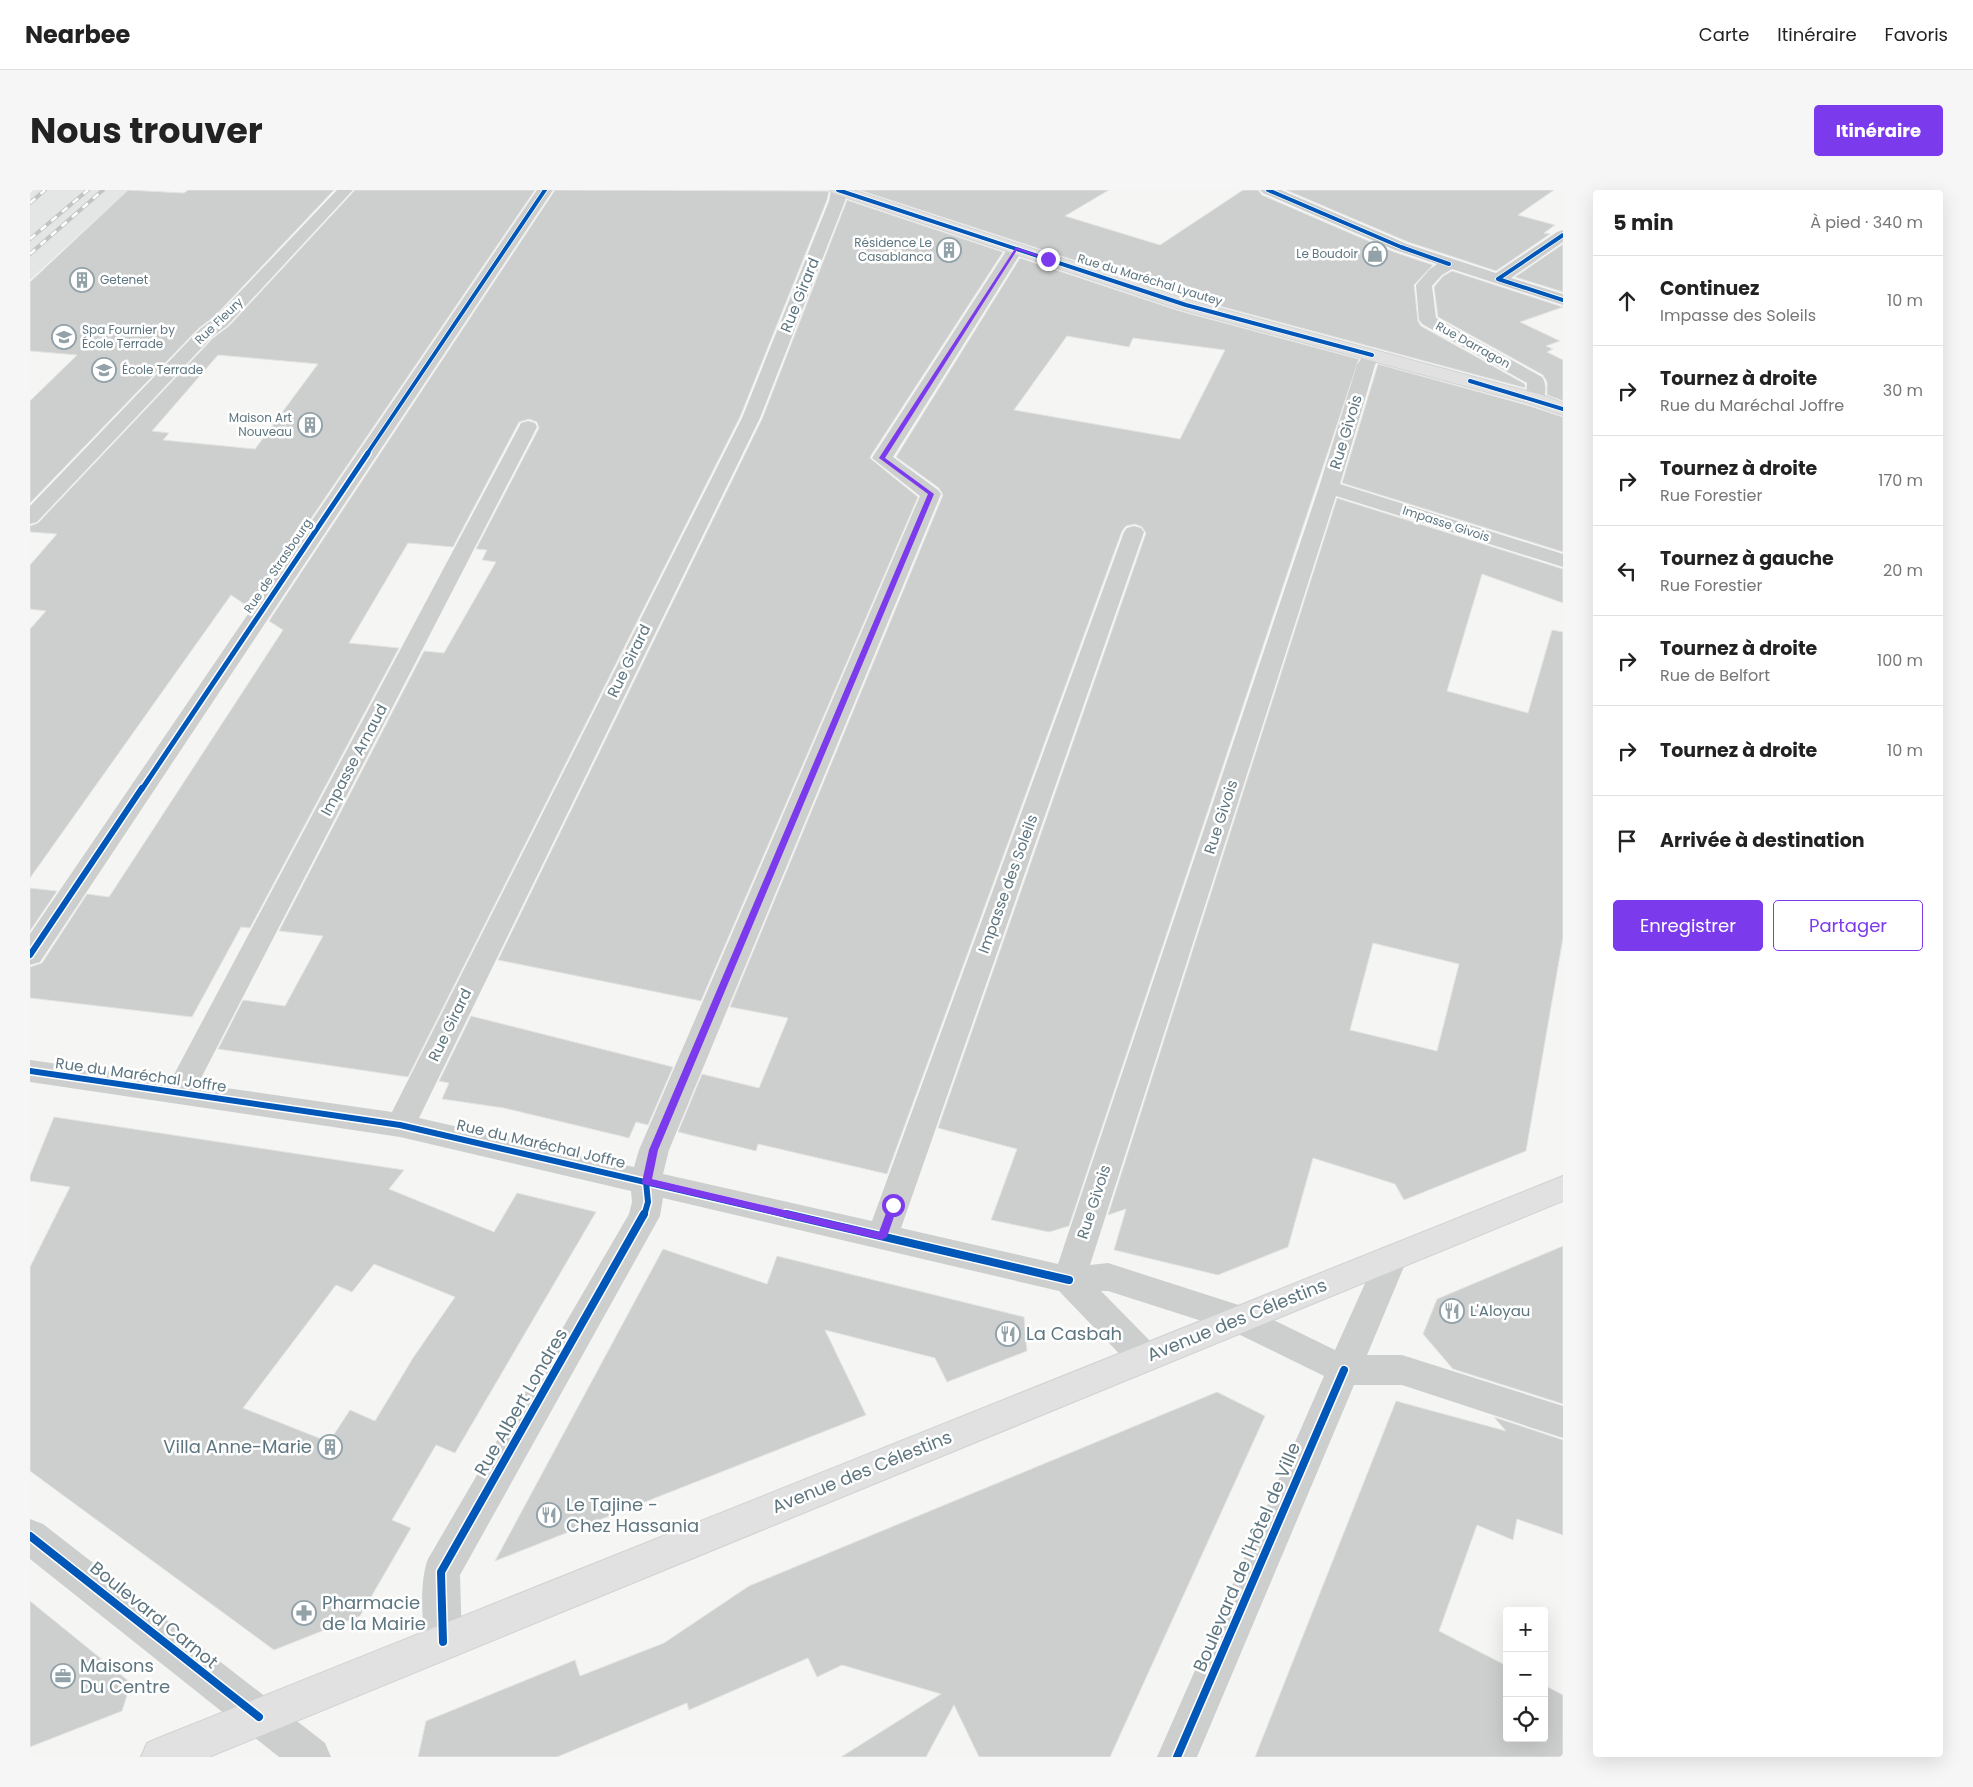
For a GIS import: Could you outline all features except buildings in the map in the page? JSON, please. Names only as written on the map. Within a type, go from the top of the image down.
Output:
[{"type":"main road","name":"Rue du Maréchal Lyautey","points":[[838,190],[1186,305],[1535,399],[1563,409]]},
{"type":"main road","name":"Avenue des Célestins","points":[[161,1757],[1563,1188]]},
{"type":"street","name":"Rue Fleury","points":[[30,518],[206,333],[222,321],[346,190]]},
{"type":"street","name":"Rue de Strasbourg","points":[[30,955],[545,190]]},
{"type":"street","name":"Rue Girard","points":[[400,1125],[750,418],[837,201],[838,190]]},
{"type":"street","points":[[1268,190],[1401,247],[1563,300]]},
{"type":"street","points":[[1286,198],[1306,190]]},
{"type":"street","points":[[1498,279],[1563,235]]},
{"type":"street","name":"Rue Albert Londres","points":[[443,1642],[441,1572],[644,1216],[648,1202],[646,1182],[654,1150],[931,494],[882,458],[1016,248]]},
{"type":"street","name":"Rue Darragon","points":[[1449,264],[1436,272],[1424,285],[1428,320],[1536,381],[1535,399]]},
{"type":"street","name":"Rue Givois","points":[[1069,1280],[1329,487],[1366,365],[1372,355]]},
{"type":"street","name":"Impasse Arnaud","points":[[179,1093],[528,427]]},
{"type":"street","name":"Impasse Givois","points":[[1329,487],[1563,561]]},
{"type":"street","name":"Impasse des Soleils","points":[[882,1237],[1134,532]]},
{"type":"street","name":"Rue du Maréchal Joffre","points":[[30,1071],[400,1125],[1069,1280],[1108,1277],[1239,1319],[1344,1370],[1402,1370],[1563,1422]]},
{"type":"street","name":"Boulevard de l'Hôtel de Ville","points":[[1177,1757],[1392,1257]]},
{"type":"street","points":[[1069,1280],[1145,1358]]},
{"type":"street","name":"Boulevard Carnot","points":[[30,1536],[311,1757]]},
{"type":"shaded area","points":[[30,190],[128,190],[30,280]]},
{"type":"railway","points":[[30,203],[45,190]]},
{"type":"railway","points":[[30,239],[88,190]]},
{"type":"railway","points":[[30,254],[103,190]]},
{"type":"cycle path","points":[[30,955],[545,190]]},
{"type":"cycle path","points":[[838,190],[1186,305],[1372,355]]},
{"type":"cycle path","points":[[1268,190],[1401,247],[1449,264]]},
{"type":"cycle path","points":[[1498,279],[1563,235]]},
{"type":"cycle path","points":[[1498,279],[1563,300]]},
{"type":"cycle path","points":[[1470,381],[1563,409]]},
{"type":"cycle path","points":[[30,1071],[400,1125],[1069,1280]]},
{"type":"cycle path","points":[[443,1642],[441,1572],[644,1216],[648,1202],[646,1182]]},
{"type":"cycle path","points":[[1177,1757],[1344,1370]]},
{"type":"cycle path","points":[[30,1536],[259,1717]]},
{"type":"place","name":"Résidence Le Casablanca","points":[[949,250]]},
{"type":"place","name":"Le Boudoir","points":[[1375,254]]},
{"type":"place","name":"Getenet","points":[[82,280]]},
{"type":"place","name":"Spa Fournier by École Terrade","points":[[64,337]]},
{"type":"place","name":"École Terrade","points":[[104,370]]},
{"type":"place","name":"Maison Art Nouveau","points":[[310,425]]},
{"type":"place","name":"L'Aloyau","points":[[1452,1311]]},
{"type":"place","name":"La Casbah","points":[[1008,1334]]},
{"type":"place","name":"Villa Anne-Marie","points":[[330,1447]]},
{"type":"place","name":"Le Tajine - Chez Hassania","points":[[549,1515]]},
{"type":"place","name":"Pharmacie de la Mairie","points":[[304,1613]]},
{"type":"place","name":"Maisons Du Centre","points":[[63,1676]]},
{"type":"route","points":[[893,1205],[882,1237],[646,1182],[654,1150],[931,494],[882,458],[1016,248],[1048,259]]}]
